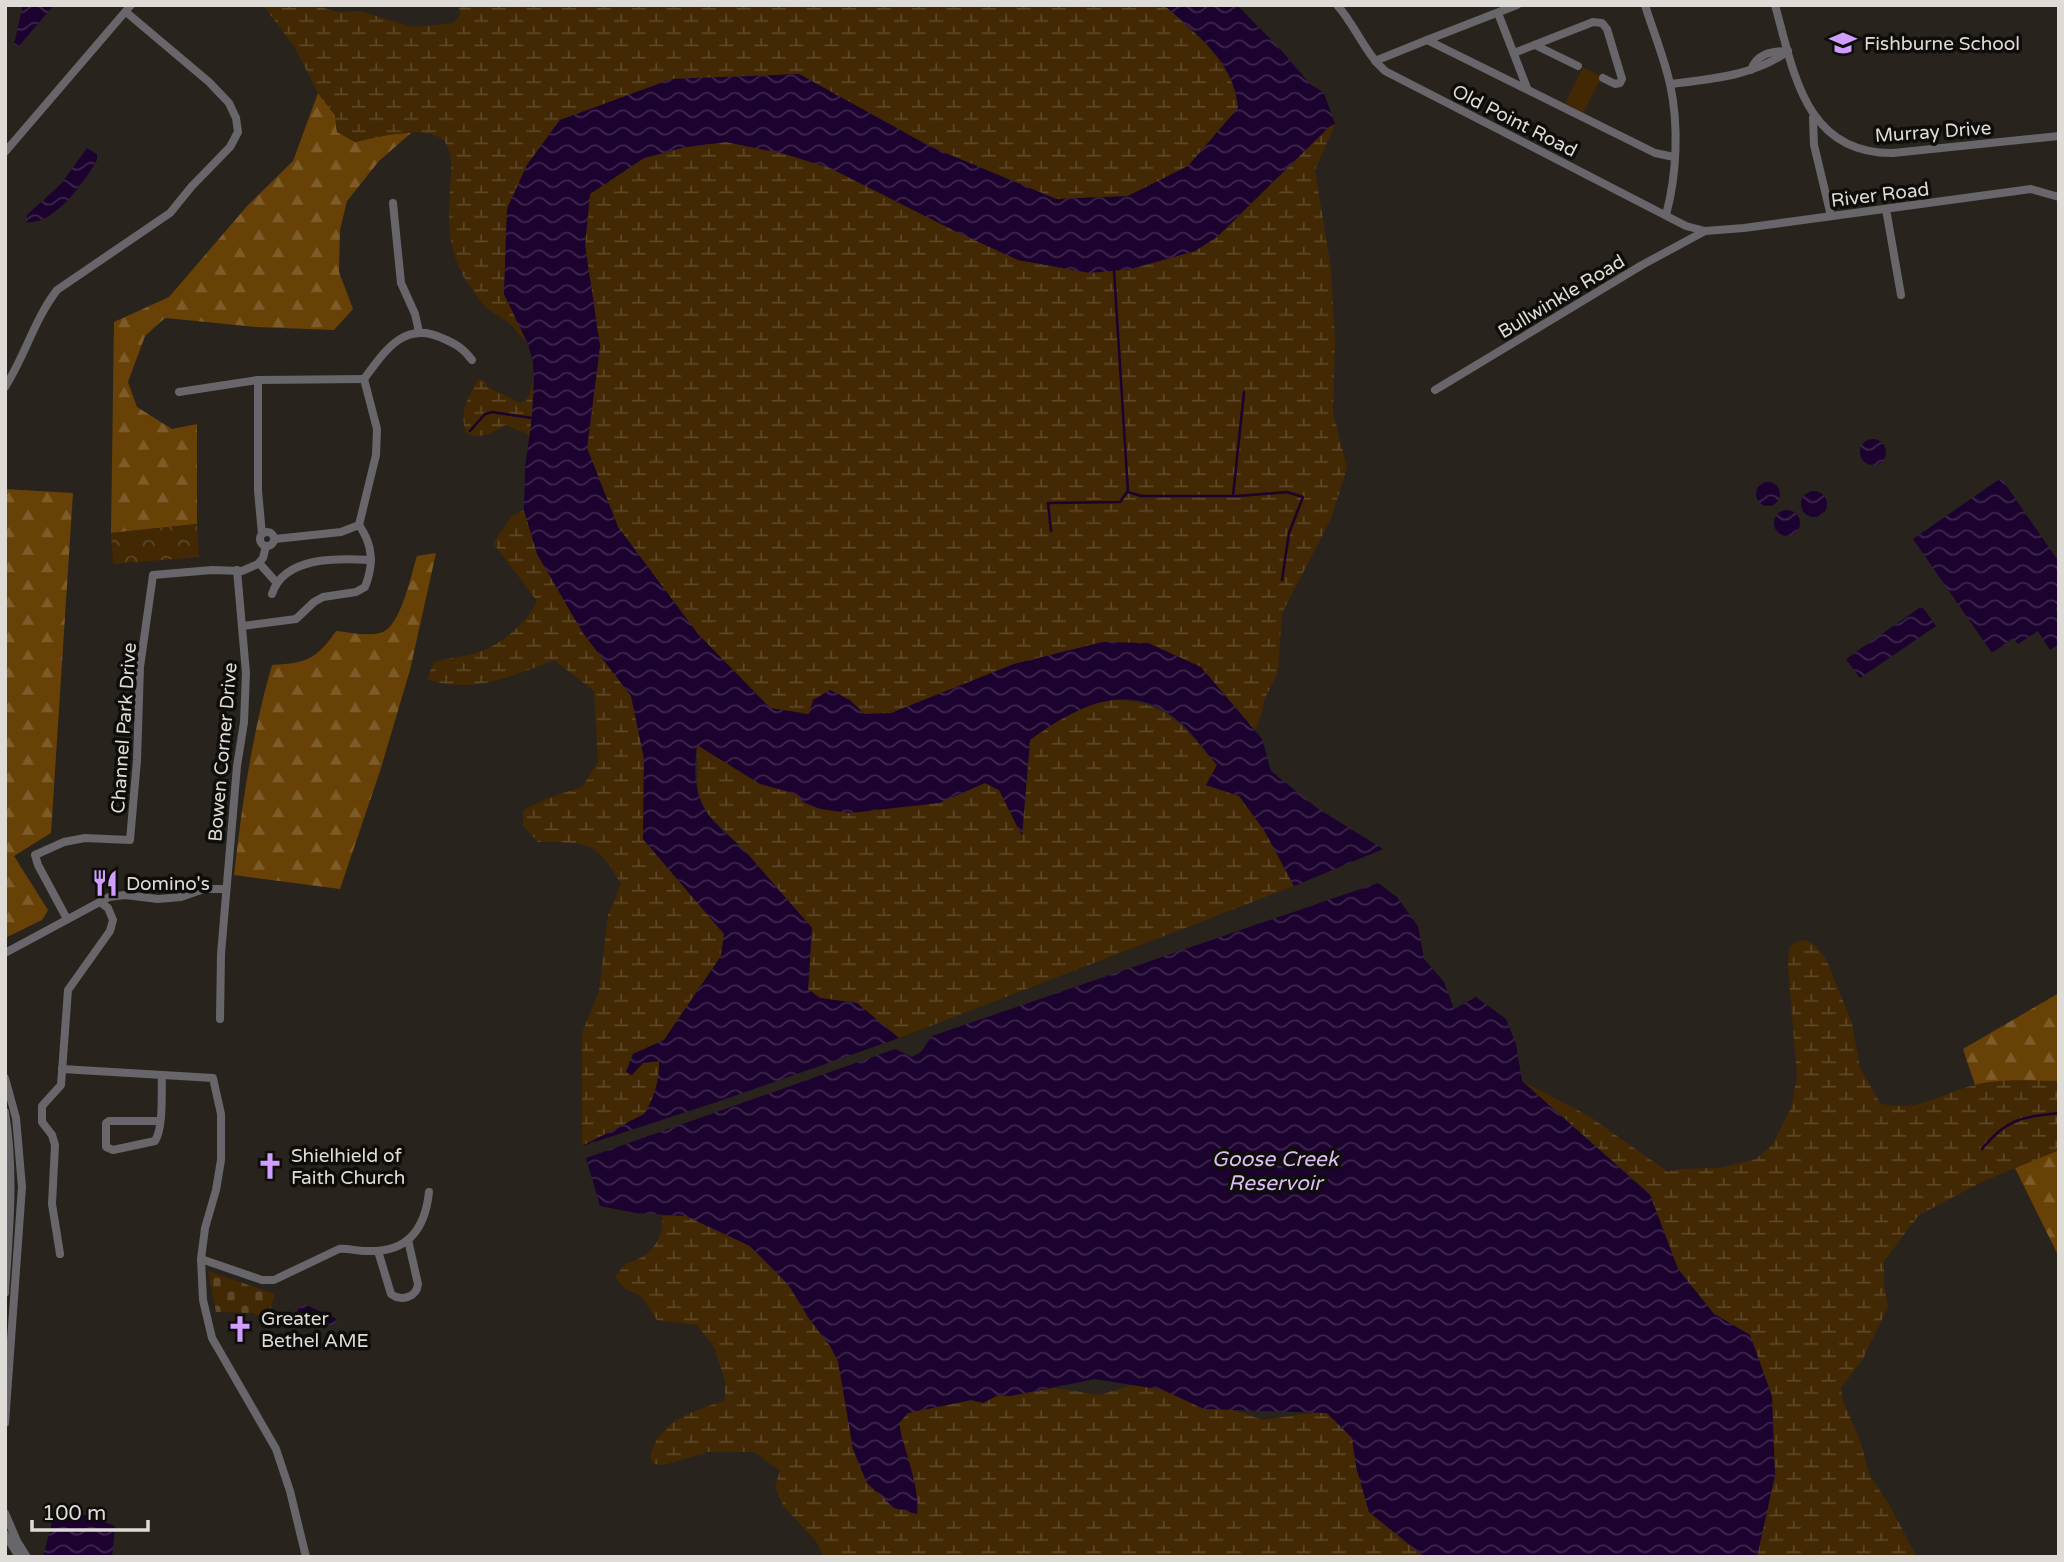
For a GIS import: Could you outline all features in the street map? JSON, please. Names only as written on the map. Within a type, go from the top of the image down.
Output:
[{"type":"street","name":"Old Point Road","points":[[1337,5],[1350,19],[1375,61],[1385,71],[1686,226],[1705,231]]},
{"type":"street","points":[[1375,61],[1517,5]]},
{"type":"street","points":[[1645,5],[1670,84],[1675,120],[1673,182],[1666,215]]},
{"type":"street","name":"Murray Drive","points":[[1775,5],[1804,99],[1823,128],[1839,141],[1874,153],[1904,153],[2059,136]]},
{"type":"street","points":[[5,152],[129,8],[229,103],[236,118],[238,132],[230,147],[192,186],[170,214],[57,290],[44,307],[18,368],[5,387]]},
{"type":"street","points":[[1498,13],[1527,88]]},
{"type":"street","points":[[1514,54],[1593,22],[1602,23],[1609,32],[1622,79],[1615,84],[1603,78]]},
{"type":"street","points":[[1427,40],[1655,153],[1674,157]]},
{"type":"street","points":[[1535,46],[1578,66]]},
{"type":"street","points":[[1670,84],[1723,77],[1751,70],[1770,64],[1788,51]]},
{"type":"street","points":[[1813,115],[1814,145],[1831,216]]},
{"type":"street","name":"River Road","points":[[1705,231],[2031,190],[2059,197]]},
{"type":"street","points":[[393,203],[401,283],[415,314],[419,332]]},
{"type":"street","points":[[1886,209],[1901,295]]},
{"type":"street","name":"Bullwinkle Road","points":[[1435,390],[1642,265],[1705,231]]},
{"type":"street","points":[[364,379],[389,347],[415,332],[429,332],[461,346],[472,360]]},
{"type":"street","points":[[179,392],[258,380],[364,379]]},
{"type":"street","points":[[243,626],[296,620],[314,601],[356,592],[365,587],[371,560],[370,543],[359,525],[376,455],[377,429],[364,379]]},
{"type":"street","points":[[258,380],[260,540],[266,546]]},
{"type":"street","points":[[275,539],[332,533],[359,525]]},
{"type":"street","points":[[262,534],[271,533],[275,539]]},
{"type":"street","points":[[266,546],[272,545],[275,539]]},
{"type":"street","points":[[237,570],[252,568],[259,563],[266,546]]},
{"type":"street","points":[[272,594],[276,582],[299,567],[324,560],[371,560]]},
{"type":"street","points":[[259,563],[276,582]]},
{"type":"street","name":"Bowen Corner Drive","points":[[220,1019],[221,954],[237,766],[244,722],[247,661],[237,570]]},
{"type":"street","name":"Channel Park Drive","points":[[67,919],[35,855],[64,842],[85,838],[131,840],[140,667],[153,575],[237,570]]},
{"type":"street","points":[[5,953],[109,897],[125,895],[158,899],[181,897],[204,889],[226,889]]},
{"type":"street","points":[[60,1254],[52,1204],[54,1140],[41,1122],[41,1114],[42,1106],[61,1085],[68,990],[110,931],[113,920],[108,908],[100,902]]},
{"type":"street","points":[[62,1069],[214,1075],[215,1091],[222,1114],[221,1160],[205,1228],[201,1259],[203,1300],[212,1338],[276,1449],[290,1491],[306,1557]]},
{"type":"street","points":[[160,1121],[109,1121],[106,1123],[106,1147],[113,1150],[156,1141],[160,1121],[163,1075]]},
{"type":"street","points":[[5,1078],[16,1118],[22,1187],[5,1421]]},
{"type":"street","points":[[5,1112],[12,1196],[5,1293]]},
{"type":"street","points":[[201,1259],[262,1280],[274,1280],[339,1249],[378,1251],[391,1248],[408,1240],[421,1226],[428,1208],[429,1192]]},
{"type":"street","points":[[378,1251],[391,1294],[399,1298],[411,1296],[418,1289],[418,1284],[408,1240]]},
{"type":"street","points":[[5,1513],[27,1557]]},
{"type":"street","points":[[5,1534],[19,1557]]},
{"type":"green space","points":[[263,5],[313,5],[338,12],[360,11],[413,27],[453,23],[460,15],[459,5],[1164,5],[1212,50],[1229,77],[1238,108],[1188,166],[1128,196],[1056,199],[929,146],[799,74],[672,79],[560,120],[527,165],[507,209],[504,294],[528,344],[510,324],[484,305],[458,266],[450,230],[451,157],[445,142],[430,134],[401,133],[356,142],[337,132],[335,115],[318,93],[295,48]]},
{"type":"green space","points":[[1583,67],[1602,76],[1583,113],[1565,103]]},
{"type":"green space","points":[[318,93],[335,115],[337,132],[355,142],[388,134],[411,133],[379,161],[347,201],[340,230],[339,272],[353,309],[334,330],[256,327],[165,318],[145,336],[128,382],[137,407],[172,429],[197,424],[197,524],[111,533],[114,322],[169,297],[248,205],[293,161]]},
{"type":"green space","points":[[1335,124],[1315,170],[1331,268],[1335,340],[1333,412],[1347,468],[1331,519],[1282,613],[1278,672],[1265,698],[1255,730],[1209,677],[1103,642],[1014,664],[891,713],[864,714],[850,700],[809,715],[770,708],[698,634],[618,527],[587,448],[600,346],[585,245],[590,194],[644,158],[686,147],[726,142],[785,154],[830,168],[959,233],[1217,237]]},
{"type":"green space","points":[[478,379],[485,381],[488,387],[521,403],[528,398],[534,379],[530,438],[525,433],[505,425],[481,436],[466,433],[464,411]]},
{"type":"green space","points":[[5,489],[73,493],[51,833],[14,856],[48,910],[42,920],[5,938]]},
{"type":"green space","points":[[524,510],[537,554],[583,633],[631,696],[644,758],[643,839],[724,934],[721,956],[664,1040],[633,1054],[626,1071],[643,1063],[659,1061],[656,1089],[644,1114],[582,1146],[582,1033],[599,991],[608,915],[621,884],[604,859],[588,846],[538,842],[523,826],[523,810],[548,798],[582,787],[598,762],[594,691],[554,660],[491,682],[459,685],[427,679],[434,662],[473,654],[492,646],[519,626],[532,610],[537,601],[493,543],[512,516]]},
{"type":"green space","points":[[197,524],[199,557],[113,564],[111,533]]},
{"type":"green space","points":[[436,553],[410,670],[381,768],[340,889],[234,875],[248,769],[272,665],[294,663],[309,658],[322,648],[336,631],[368,634],[385,631],[401,607],[417,556]]},
{"type":"green space","points":[[1105,699],[1144,704],[1158,709],[1181,725],[1217,765],[1206,785],[1239,796],[1264,830],[1294,886],[899,1038],[857,1003],[820,998],[808,989],[812,928],[752,858],[708,814],[698,794],[697,744],[760,784],[797,794],[803,802],[939,803],[985,783],[999,790],[1022,835],[1030,740],[1066,717]]},
{"type":"green space","points":[[1807,940],[1817,947],[1827,961],[1852,1023],[1860,1068],[1880,1103],[1893,1106],[1917,1104],[1996,1081],[2059,1081],[2059,1150],[1984,1181],[1919,1215],[1884,1261],[1888,1307],[1863,1359],[1841,1388],[1843,1401],[1861,1443],[1869,1474],[1890,1506],[1917,1557],[1757,1557],[1775,1475],[1750,1335],[1714,1314],[1678,1269],[1650,1194],[1522,1081],[1589,1116],[1668,1172],[1678,1169],[1719,1168],[1756,1159],[1772,1145],[1791,1108],[1797,1076],[1788,966],[1789,948],[1795,942]]},
{"type":"green space","points":[[2059,993],[2059,1081],[1975,1085],[1963,1049]]},
{"type":"green space","points":[[2059,1150],[2059,1257],[2015,1168]]},
{"type":"green space","points":[[662,1216],[686,1216],[750,1246],[788,1284],[838,1361],[853,1449],[867,1483],[903,1449],[899,1423],[908,1413],[971,1400],[983,1403],[998,1395],[1010,1396],[1055,1388],[1100,1395],[1142,1382],[1264,1420],[1325,1411],[1352,1423],[1367,1496],[1366,1505],[1453,1557],[824,1557],[816,1541],[784,1507],[775,1487],[780,1471],[754,1452],[708,1452],[664,1465],[654,1464],[650,1458],[661,1435],[678,1419],[725,1400],[725,1381],[714,1347],[697,1325],[657,1320],[641,1296],[625,1289],[615,1277],[626,1263],[648,1253],[653,1247],[661,1233]]},
{"type":"green space","points":[[208,1271],[275,1294],[267,1319],[252,1313],[216,1312]]},
{"type":"water","points":[[23,5],[54,5],[18,47],[14,44]]},
{"type":"water","points":[[1164,5],[1237,5],[1310,84],[1324,93],[1335,124],[1217,237],[1195,251],[1131,269],[1090,273],[1018,260],[830,168],[785,154],[726,142],[686,147],[644,158],[590,194],[585,245],[600,346],[587,448],[618,527],[698,634],[770,708],[809,714],[813,700],[830,690],[850,700],[864,714],[891,713],[1014,664],[1103,642],[1148,643],[1201,667],[1262,739],[1271,771],[1317,808],[1383,849],[1294,886],[1264,830],[1239,796],[1206,785],[1217,765],[1181,723],[1162,709],[1143,701],[1123,699],[1085,708],[1030,740],[1022,836],[999,790],[985,783],[939,803],[850,813],[820,809],[803,802],[797,794],[760,784],[697,745],[696,781],[701,803],[713,821],[745,851],[812,928],[808,989],[820,998],[857,1003],[899,1038],[582,1146],[644,1114],[656,1089],[659,1061],[643,1063],[632,1075],[626,1072],[633,1054],[664,1040],[721,956],[724,934],[643,839],[644,758],[631,696],[583,633],[537,554],[524,510],[525,467],[532,418],[533,362],[528,344],[504,294],[507,209],[527,165],[560,120],[672,79],[799,74],[929,146],[1056,199],[1128,196],[1188,166],[1238,108],[1230,77],[1222,63],[1201,38]]},
{"type":"water","points":[[87,148],[97,154],[97,160],[77,190],[58,210],[47,217],[26,222],[27,215],[61,184]]},
{"type":"water","points":[[1873,439],[1882,443],[1886,452],[1882,461],[1873,465],[1864,461],[1860,452],[1864,443]]},
{"type":"water","points":[[2001,478],[2059,562],[2059,606],[2056,608],[2059,616],[2055,619],[2059,624],[2059,644],[2050,650],[2038,631],[2018,644],[2013,638],[1992,653],[1913,539]]},
{"type":"water","points":[[1763,482],[1773,482],[1780,489],[1780,499],[1773,506],[1763,506],[1756,499],[1756,489]]},
{"type":"water","points":[[1814,491],[1823,495],[1827,504],[1823,513],[1814,517],[1805,513],[1801,504],[1805,495]]},
{"type":"water","points":[[1787,510],[1796,514],[1800,523],[1796,532],[1787,536],[1778,532],[1774,523],[1778,514]]},
{"type":"water","points":[[1922,606],[1936,626],[1860,678],[1846,659]]},
{"type":"water","name":"Goose Creek Reservoir","points":[[1378,883],[1397,897],[1418,926],[1424,959],[1444,982],[1454,1009],[1476,997],[1506,1019],[1516,1044],[1522,1081],[1650,1195],[1678,1269],[1714,1314],[1750,1335],[1772,1396],[1775,1475],[1757,1557],[1422,1557],[1369,1512],[1356,1467],[1352,1438],[1327,1413],[1204,1409],[1163,1390],[1095,1379],[1010,1396],[998,1395],[983,1403],[971,1400],[908,1413],[899,1423],[914,1480],[917,1514],[894,1508],[867,1483],[853,1449],[838,1361],[788,1284],[750,1246],[686,1216],[636,1213],[600,1206],[586,1158],[895,1049],[912,1057],[921,1052],[932,1036]]},
{"type":"water","points":[[306,1305],[338,1320],[335,1324],[325,1326],[299,1319],[299,1307]]},
{"type":"water","points":[[75,1511],[115,1526],[112,1557],[43,1557],[52,1522]]},
{"type":"waterway","points":[[1114,271],[1128,492],[1141,496],[1238,496],[1287,492],[1303,497],[1289,533],[1282,580]]},
{"type":"waterway","points":[[1233,496],[1244,392]]},
{"type":"waterway","points":[[470,431],[485,414],[492,412],[532,418]]},
{"type":"waterway","points":[[1051,531],[1048,503],[1120,502],[1127,492]]},
{"type":"waterway","points":[[1982,1149],[2007,1125],[2025,1118],[2059,1113]]},
{"type":"place","name":"Fishburne School","points":[[1843,43]]},
{"type":"place","name":"Domino's","points":[[105,883]]},
{"type":"place","name":"Shielhield of Faith Church","points":[[270,1166]]},
{"type":"place","name":"Greater Bethel AME","points":[[240,1329]]}]
